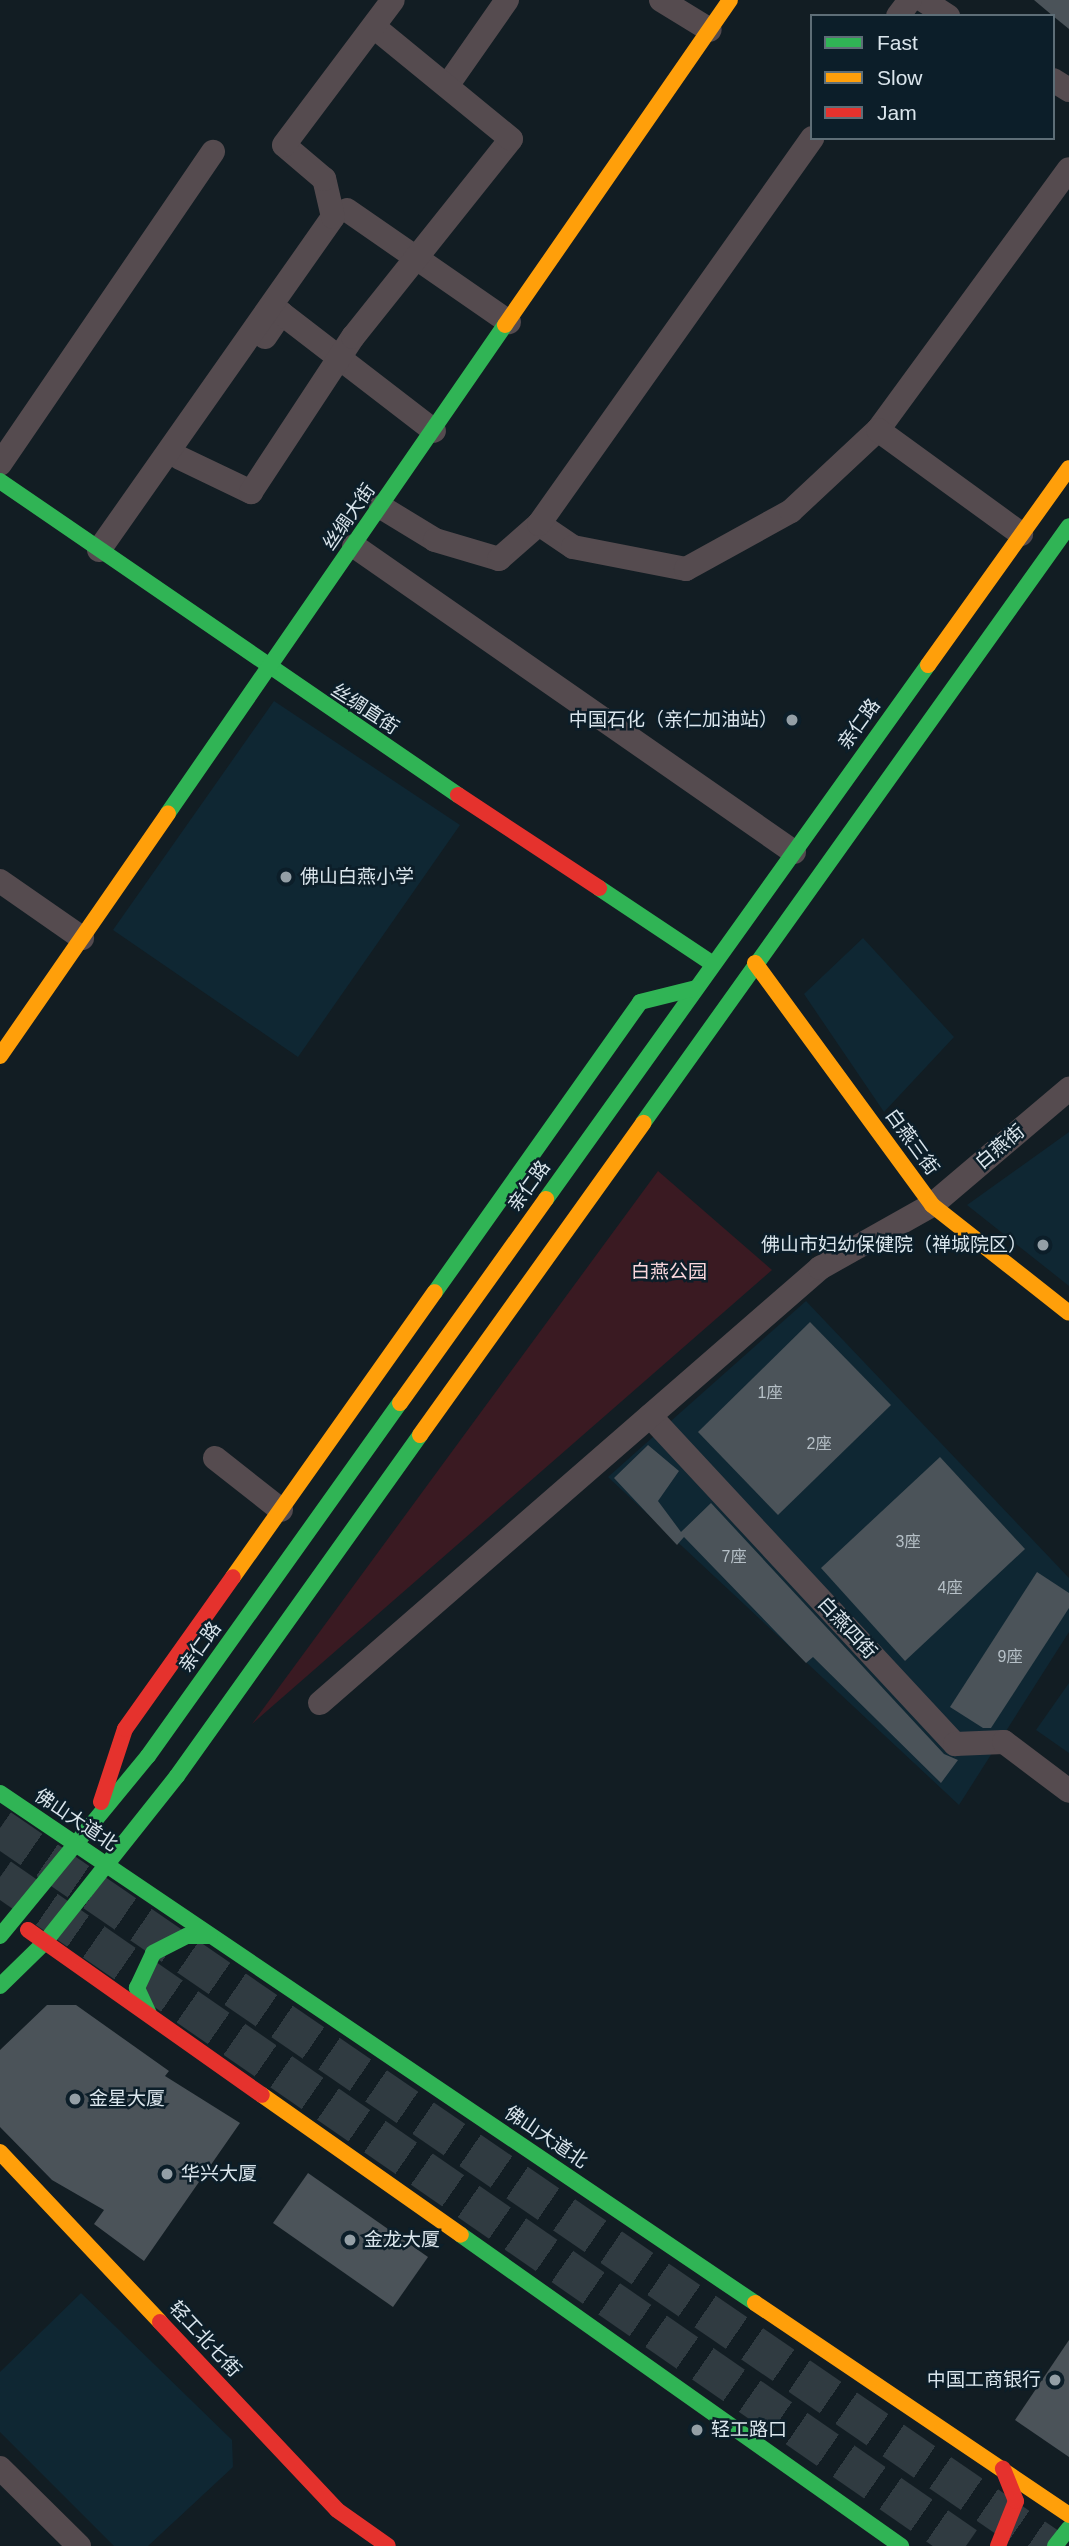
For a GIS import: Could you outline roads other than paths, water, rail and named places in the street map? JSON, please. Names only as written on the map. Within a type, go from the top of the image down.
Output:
[{"type":"main road","name":"丝绸大街","points":[[0,1056],[730,0]]},
{"type":"main road","name":"亲仁路","points":[[0,1936],[148,1756],[1069,468]]},
{"type":"main road","name":"丝绸直街","points":[[0,481],[268,670],[713,964]]},
{"type":"main road","points":[[0,1986],[45,1942],[177,1776],[755,962],[1069,526]]},
{"type":"main road","name":"白燕三街","points":[[755,962],[932,1206],[1069,1313]]},
{"type":"main road","points":[[95,1821],[125,1729],[640,1002],[696,988]]},
{"type":"main road","name":"佛山大道北","points":[[0,1793],[1069,2515]]},
{"type":"main road","points":[[0,1911],[901,2546]]},
{"type":"main road","points":[[149,2014],[137,1988],[153,1953],[187,1936],[210,1936]]},
{"type":"main road","name":"轻工北七街","points":[[0,2152],[337,2510],[388,2546]]},
{"type":"main road","points":[[998,2546],[1016,2501],[1003,2469]]},
{"type":"main road","points":[[872,2525],[891,2546]]},
{"type":"main road","points":[[1055,2546],[1069,2528]]},
{"type":"street","points":[[99,550],[333,217],[324,179],[284,145],[393,0]]},
{"type":"street","points":[[447,86],[507,0]]},
{"type":"street","points":[[661,0],[710,30]]},
{"type":"street","points":[[923,0],[945,14]]},
{"type":"street","points":[[180,458],[251,492],[340,356],[511,139],[374,27]]},
{"type":"street","points":[[381,507],[435,540],[499,559],[539,523],[811,140]]},
{"type":"street","points":[[0,464],[213,152]]},
{"type":"street","points":[[539,523],[573,547],[686,569],[790,511],[878,430],[1069,169]]},
{"type":"street","points":[[347,210],[418,256],[509,322]]},
{"type":"street","points":[[142,509],[281,313],[434,430]]},
{"type":"street","points":[[878,430],[1021,534]]},
{"type":"street","points":[[354,546],[794,852]]},
{"type":"street","points":[[0,881],[82,938]]},
{"type":"street","name":"白燕街","points":[[320,1703],[820,1268],[932,1206],[1069,1088]]},
{"type":"street","name":"白燕四街","points":[[649,1416],[955,1744],[1004,1742],[1069,1791]]},
{"type":"street","points":[[215,1458],[281,1510]]},
{"type":"street","points":[[0,2468],[79,2546]]},
{"type":"tunnel","points":[[0,1828],[1047,2546]]},
{"type":"tunnel","points":[[0,1877],[966,2546]]},
{"type":"place","name":"中国石化（亲仁加油站）","points":[[792,720]]},
{"type":"place","name":"佛山白燕小学","points":[[286,877]]},
{"type":"place","name":"佛山市妇幼保健院（禅城院区）","points":[[1043,1245]]},
{"type":"place","name":"金星大厦","points":[[75,2099]]},
{"type":"place","name":"华兴大厦","points":[[167,2174]]},
{"type":"place","name":"金龙大厦","points":[[350,2240]]},
{"type":"place","name":"中国工商银行","points":[[1055,2380]]},
{"type":"place","name":"轻工路口","points":[[697,2430]]},
{"type":"park label","name":"白燕公园","points":[[669,1272]]}]
